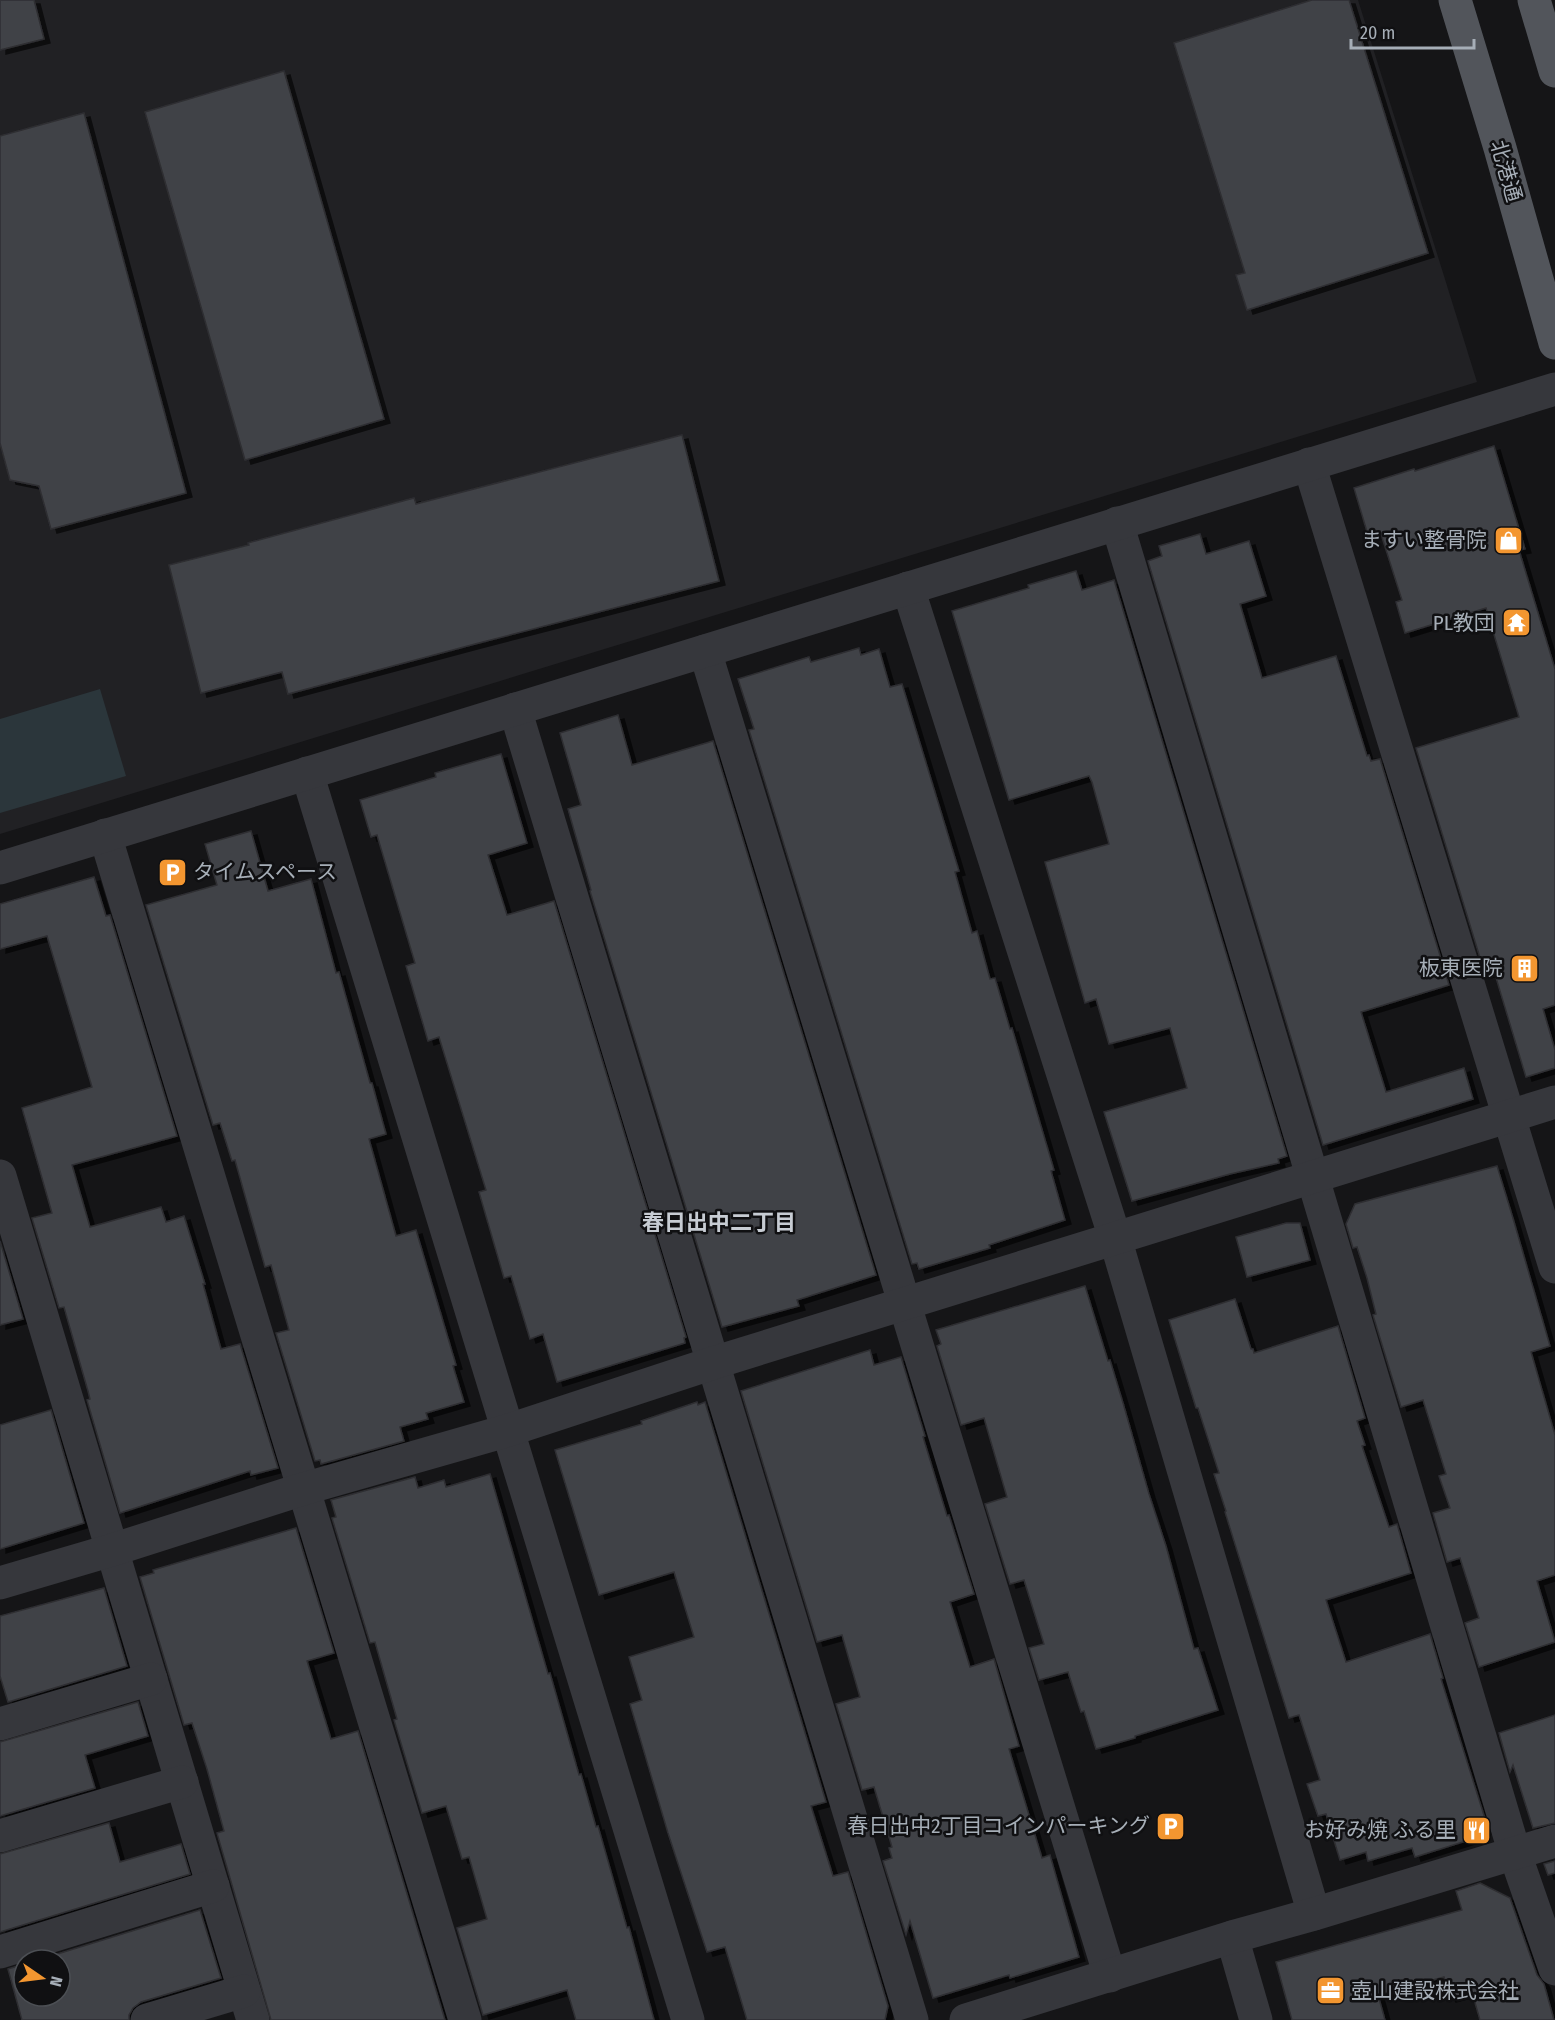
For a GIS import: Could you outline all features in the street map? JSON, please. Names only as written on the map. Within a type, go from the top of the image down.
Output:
[{"type":"main road","name":"北港通","points":[[1455,0],[1555,343]]},
{"type":"main road","points":[[1534,0],[1555,71]]},
{"type":"street","points":[[0,868],[1555,389]]},
{"type":"street","points":[[1309,464],[1555,1267]]},
{"type":"street","points":[[1117,523],[1515,1854],[1555,1969]]},
{"type":"street","points":[[908,588],[1115,1238],[1314,1914]]},
{"type":"street","points":[[705,651],[1110,1976]]},
{"type":"street","points":[[516,709],[912,2020]]},
{"type":"street","points":[[308,773],[688,2020]]},
{"type":"street","points":[[105,835],[465,2020]]},
{"type":"street","points":[[0,1583],[303,1489],[509,1430],[713,1363],[1555,1102]]},
{"type":"street","points":[[0,1176],[249,2006],[147,2020]]},
{"type":"street","points":[[0,1724],[151,1680]]},
{"type":"street","points":[[0,1836],[182,1782]]},
{"type":"street","points":[[983,2018],[1232,1937],[1555,1841]]},
{"type":"street","points":[[0,1952],[213,1886]]},
{"type":"street","points":[[1232,1937],[1256,2020]]},
{"type":"shaded area","points":[[0,0],[1358,0],[1477,382],[0,834]]},
{"type":"shaded area","points":[[100,689],[126,776],[0,813],[0,719]]},
{"type":"building","points":[[0,0],[34,0],[44,39],[0,50]]},
{"type":"building","points":[[1312,0],[1349,0],[1428,253],[1247,310],[1236,275],[1245,273],[1174,43]]},
{"type":"building","points":[[284,71],[384,419],[245,460],[145,112]]},
{"type":"building","points":[[84,113],[186,493],[51,529],[39,486],[10,480],[0,443],[0,136]]},
{"type":"building","points":[[682,435],[719,581],[288,694],[282,672],[201,693],[169,565],[249,545],[248,543],[414,498],[416,504]]},
{"type":"building","points":[[1494,446],[1525,549],[1519,550],[1555,669],[1555,1005],[1543,1009],[1555,1050],[1555,1068],[1526,1077],[1494,971],[1485,974],[1416,748],[1519,717],[1486,608],[1405,633],[1396,602],[1402,600],[1380,531],[1368,535],[1354,488]]},
{"type":"building","points":[[1200,534],[1206,554],[1249,541],[1266,596],[1240,604],[1262,678],[1336,656],[1367,756],[1369,755],[1371,761],[1380,759],[1449,985],[1361,1012],[1386,1092],[1464,1068],[1473,1099],[1323,1145],[1148,561],[1162,556],[1159,546]]},
{"type":"building","points":[[1076,571],[1082,590],[1114,580],[1287,1156],[1278,1159],[1279,1163],[1132,1201],[1104,1112],[1187,1088],[1170,1028],[1109,1044],[1096,999],[1085,1003],[1045,862],[1109,844],[1092,782],[1089,776],[1009,800],[952,611]]},
{"type":"building","points":[[859,648],[861,655],[879,649],[890,687],[902,684],[959,871],[955,872],[972,933],[977,931],[990,979],[995,978],[1010,1029],[1012,1028],[1054,1170],[1051,1171],[1065,1220],[989,1245],[990,1248],[919,1269],[917,1263],[912,1264],[749,730],[754,729],[738,679],[809,657],[811,662]]},
{"type":"building","points":[[618,715],[632,765],[713,741],[876,1275],[797,1300],[799,1306],[722,1327],[590,891],[568,809],[581,805],[560,733]]},
{"type":"building","points":[[501,754],[527,843],[488,855],[507,915],[554,901],[686,1337],[684,1338],[685,1343],[557,1382],[543,1334],[530,1339],[511,1276],[504,1278],[479,1192],[486,1190],[439,1037],[428,1041],[406,966],[415,963],[377,835],[371,837],[360,800],[436,777],[435,773]]},
{"type":"building","points":[[251,831],[268,891],[311,879],[336,973],[339,972],[386,1134],[369,1139],[396,1236],[416,1230],[456,1365],[453,1366],[464,1402],[426,1413],[428,1419],[400,1427],[404,1441],[321,1464],[320,1460],[315,1461],[276,1333],[289,1330],[271,1265],[265,1267],[235,1160],[232,1161],[220,1123],[213,1125],[146,905],[217,885],[205,844]]},
{"type":"building","points":[[94,877],[106,916],[110,915],[177,1136],[72,1165],[90,1227],[161,1207],[166,1222],[184,1216],[205,1284],[203,1284],[221,1349],[240,1344],[278,1468],[251,1475],[250,1471],[120,1513],[87,1400],[90,1399],[64,1307],[59,1308],[32,1218],[52,1213],[22,1108],[92,1087],[47,936],[0,949],[0,904]]},
{"type":"building","points":[[1497,1166],[1550,1346],[1531,1352],[1555,1435],[1555,1575],[1537,1581],[1555,1642],[1479,1667],[1465,1623],[1479,1618],[1460,1558],[1447,1562],[1433,1513],[1450,1508],[1439,1476],[1446,1474],[1423,1400],[1401,1407],[1373,1315],[1376,1314],[1367,1278],[1357,1247],[1353,1248],[1346,1224],[1355,1204]]},
{"type":"building","points":[[1286,1223],[1300,1223],[1310,1260],[1247,1277],[1236,1237]]},
{"type":"building","points":[[0,1241],[23,1319],[0,1325]]},
{"type":"building","points":[[1085,1286],[1108,1361],[1110,1360],[1166,1546],[1194,1649],[1198,1648],[1218,1710],[1096,1749],[1068,1672],[1039,1680],[1029,1648],[1044,1644],[1024,1580],[1010,1584],[985,1504],[1007,1497],[984,1418],[961,1425],[937,1346],[941,1344],[936,1330]]},
{"type":"building","points":[[1235,1299],[1254,1353],[1338,1326],[1365,1418],[1357,1421],[1365,1445],[1362,1446],[1389,1527],[1397,1524],[1411,1573],[1326,1600],[1346,1662],[1430,1634],[1443,1678],[1441,1679],[1487,1825],[1482,1836],[1415,1857],[1412,1848],[1368,1861],[1366,1852],[1340,1860],[1326,1814],[1318,1816],[1307,1784],[1320,1780],[1299,1715],[1289,1718],[1214,1474],[1219,1473],[1169,1320]]},
{"type":"building","points":[[870,1350],[874,1365],[901,1357],[947,1516],[949,1515],[974,1594],[950,1602],[970,1667],[994,1659],[1019,1746],[1009,1749],[1042,1858],[1050,1855],[1079,1957],[933,1998],[910,1921],[906,1935],[883,1861],[892,1858],[889,1848],[892,1847],[874,1787],[862,1790],[836,1704],[860,1697],[842,1635],[817,1642],[741,1391]]},
{"type":"building","points":[[697,1402],[698,1405],[705,1402],[826,1802],[811,1806],[833,1876],[848,1872],[888,2006],[885,2020],[747,2020],[725,1947],[707,1952],[668,1833],[630,1704],[642,1700],[629,1657],[694,1637],[674,1572],[599,1595],[555,1450],[642,1424],[641,1421]]},
{"type":"building","points":[[51,1410],[84,1523],[0,1549],[0,1425]]},
{"type":"building","points":[[490,1474],[548,1674],[550,1673],[596,1827],[598,1826],[627,1928],[629,1927],[654,2020],[576,2020],[567,1990],[483,2015],[457,1928],[487,1919],[469,1857],[462,1859],[446,1806],[422,1813],[394,1720],[397,1719],[375,1642],[370,1643],[332,1518],[336,1517],[331,1500],[415,1477],[418,1488],[444,1480],[446,1487]]},
{"type":"building","points":[[296,1528],[334,1653],[307,1661],[331,1739],[358,1731],[445,2020],[271,2020],[217,1833],[224,1831],[207,1769],[192,1723],[184,1725],[140,1577],[154,1573],[153,1570]]},
{"type":"building","points":[[104,1588],[127,1666],[8,1702],[0,1676],[0,1616]]},
{"type":"building","points":[[138,1702],[148,1736],[85,1755],[95,1788],[0,1816],[0,1742]]},
{"type":"building","points":[[1555,1715],[1555,1823],[1533,1828],[1513,1765],[1510,1772],[1499,1733]]},
{"type":"building","points":[[109,1823],[120,1862],[181,1844],[190,1874],[0,1932],[0,1854]]},
{"type":"building","points":[[1555,1861],[1555,1873],[1548,1875],[1544,1864]]},
{"type":"building","points":[[1480,1883],[1510,1898],[1537,1975],[1544,1984],[1554,2020],[1480,2020],[1472,1992],[1450,1998],[1444,1977],[1378,1995],[1385,2020],[1292,2020],[1276,1962],[1462,1910],[1456,1891]]},
{"type":"building","points":[[200,1910],[221,1978],[141,2002],[133,2008],[129,2020],[22,2020],[19,2008],[72,2008],[72,1950]]},
{"type":"building","points":[[12,1968],[12,1984],[8,1969]]},
{"type":"place","name":"ますい整骨院","points":[[1508,540]]},
{"type":"place","name":"PL教団","points":[[1516,623]]},
{"type":"place","name":"タイムスペース","points":[[172,872]]},
{"type":"place","name":"板東医院","points":[[1524,968]]},
{"type":"place","name":"春日出中2丁目コインパーキング","points":[[1171,1826]]},
{"type":"place","name":"お好み焼 ふる里","points":[[1477,1830]]},
{"type":"place","name":"壺山建設株式会社","points":[[1330,1991]]},
{"type":"district","name":"春日出中二丁目","points":[[719,1222]]}]
